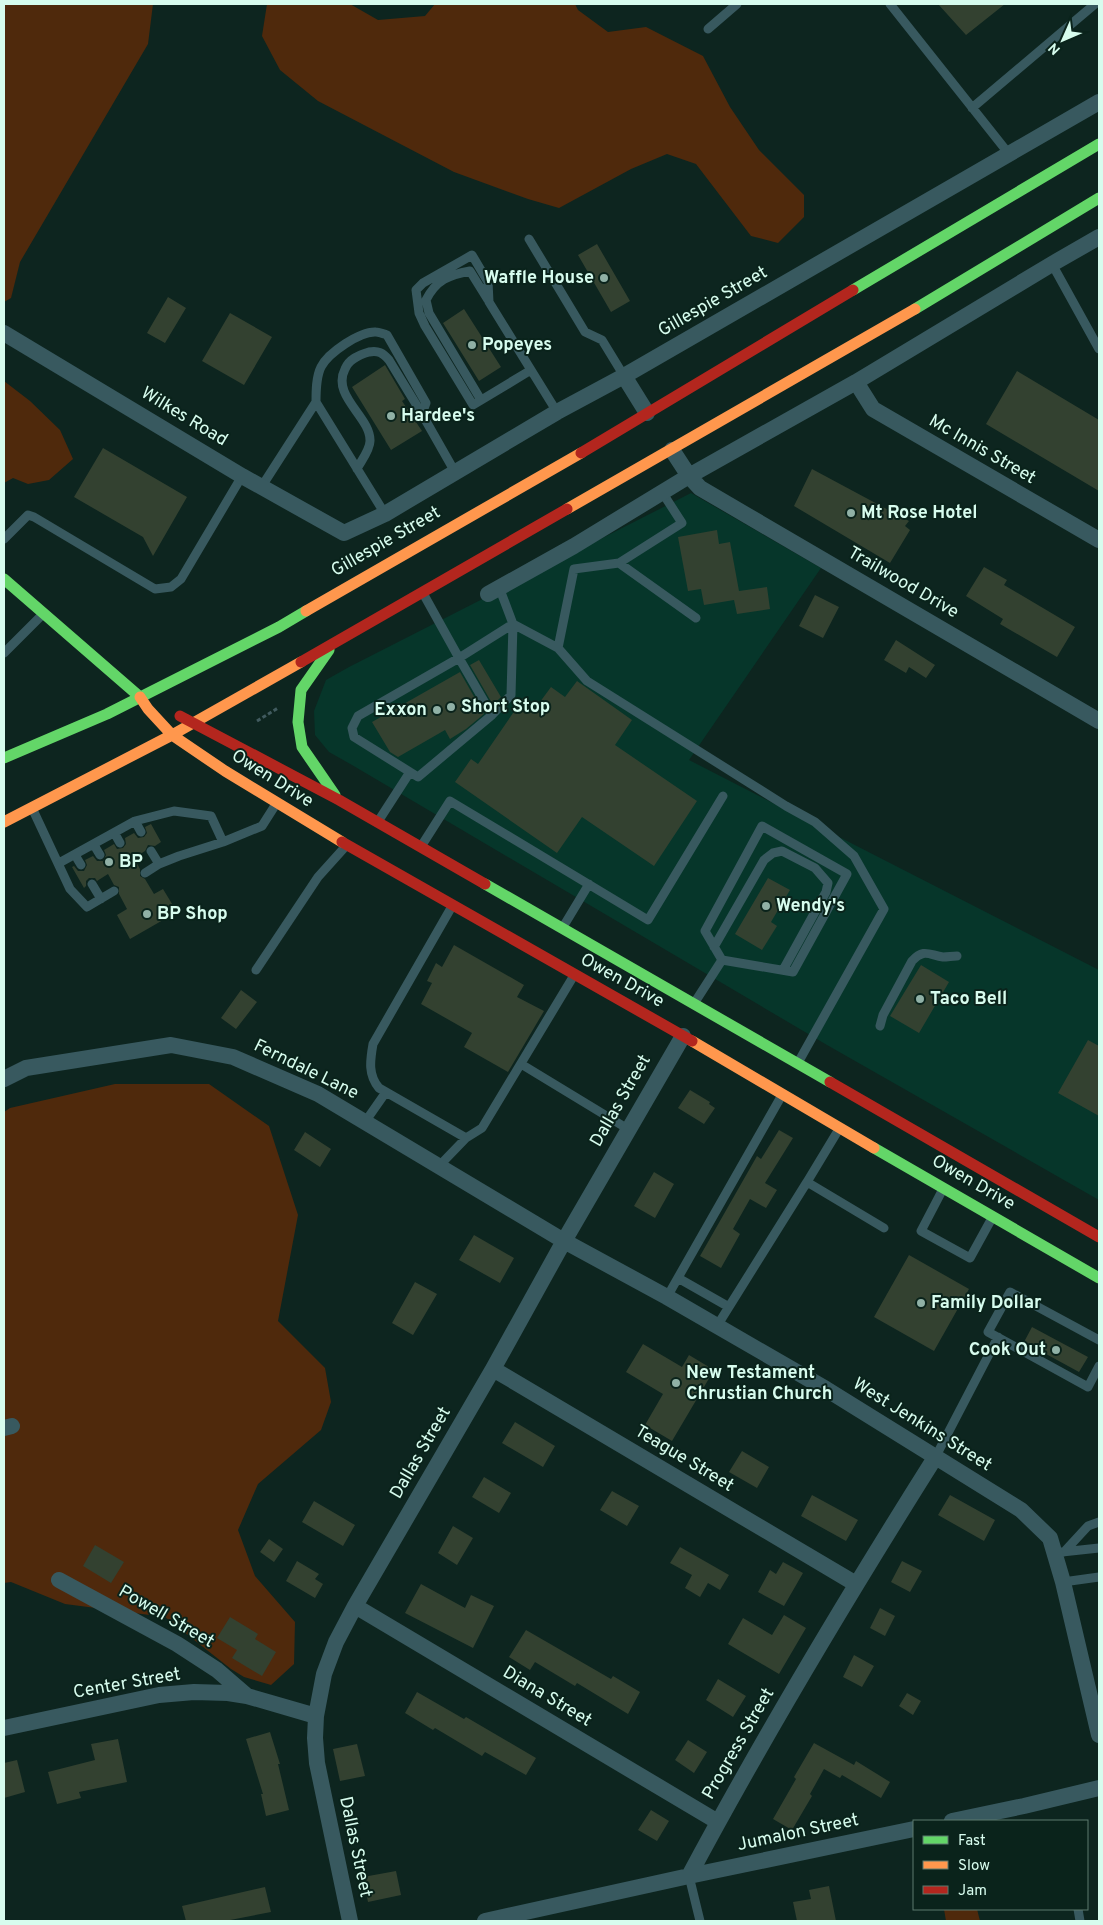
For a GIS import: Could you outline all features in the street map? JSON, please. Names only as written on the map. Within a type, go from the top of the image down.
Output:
[{"type":"main road","name":"Gillespie Street","points":[[4,758],[77,728],[279,627],[510,494],[1099,144]]},
{"type":"main road","points":[[4,822],[172,735],[335,643],[894,322],[1099,198]]},
{"type":"main road","name":"Owen Drive","points":[[4,579],[140,697],[194,722],[339,800],[926,1138],[1095,1231]]},
{"type":"main road","points":[[335,643],[301,690],[298,722],[302,748],[339,800]]},
{"type":"main road","name":"Owen Drive","points":[[140,697],[148,709],[172,735],[225,771],[346,845],[575,975],[687,1031],[840,1128],[1009,1224],[1099,1278]]},
{"type":"main road","points":[[914,1144],[926,1138]]},
{"type":"main road","points":[[1009,1224],[1030,1224]]},
{"type":"street","name":"Gillespie Street","points":[[344,533],[385,514],[557,412],[624,376],[1099,102]]},
{"type":"street","points":[[494,591],[574,546],[689,476],[856,382],[1099,237]]},
{"type":"street","name":"Wilkes Road","points":[[4,333],[242,476],[344,533]]},
{"type":"street","points":[[624,376],[647,412]]},
{"type":"street","name":"Mc Innis Street","points":[[856,382],[873,409],[1099,540]]},
{"type":"street","name":"Trailwood Drive","points":[[672,450],[689,476],[700,488],[1099,721]]},
{"type":"street","name":"Dallas Street","points":[[350,1921],[317,1763],[316,1716],[324,1674],[336,1642],[564,1240],[687,1031]]},
{"type":"street","name":"Ferndale Lane","points":[[4,1079],[26,1068],[171,1045],[233,1056],[318,1094],[564,1240]]},
{"type":"street","name":"West Jenkins Street","points":[[564,1240],[826,1389],[1021,1510],[1050,1538],[1059,1553],[1063,1582],[1099,1735]]},
{"type":"street","name":"Teague Street","points":[[492,1369],[856,1584]]},
{"type":"street","name":"Progress Street","points":[[689,1876],[718,1822],[856,1584],[936,1456]]},
{"type":"street","name":"Powell Street","points":[[59,1580],[177,1644],[217,1670],[247,1696]]},
{"type":"street","name":"Diana Street","points":[[355,1606],[718,1822]]},
{"type":"street","name":"Center Street","points":[[4,1728],[159,1695],[194,1692],[228,1693],[247,1696],[316,1716]]},
{"type":"street","points":[[957,1820],[1099,1788]]},
{"type":"street","name":"Jumalon Street","points":[[689,1876],[913,1829]]},
{"type":"street","points":[[485,1921],[689,1876]]},
{"type":"lane","points":[[708,29],[737,4]]},
{"type":"lane","points":[[890,4],[1009,154]]},
{"type":"lane","points":[[972,108],[1095,4]]},
{"type":"lane","points":[[529,239],[585,332],[602,340],[624,376]]},
{"type":"lane","points":[[489,302],[488,282],[472,255],[423,283],[416,290],[419,313],[425,326],[473,405],[531,370]]},
{"type":"lane","points":[[1052,264],[1099,349]]},
{"type":"lane","points":[[481,400],[429,313],[426,300],[431,290],[439,282],[457,274],[470,271],[557,412]]},
{"type":"lane","points":[[385,514],[316,402],[316,387],[321,367],[332,352],[359,337],[375,332],[387,335],[426,403],[422,414]]},
{"type":"lane","points":[[357,469],[371,443],[370,434],[344,392],[341,377],[347,364],[359,355],[373,351],[383,353],[389,360],[455,472]]},
{"type":"lane","points":[[262,486],[316,402]]},
{"type":"lane","points":[[4,539],[28,516],[34,517],[155,589],[171,587],[181,579],[242,476]]},
{"type":"lane","points":[[558,648],[574,569],[619,563],[682,523],[662,492]]},
{"type":"lane","points":[[619,563],[696,618]]},
{"type":"lane","points":[[494,591],[513,624],[511,695],[492,715],[418,777],[354,737],[352,728],[358,716],[513,624]]},
{"type":"lane","points":[[422,593],[492,715]]},
{"type":"lane","points":[[4,653],[43,614]]},
{"type":"lane","points":[[513,624],[558,648],[587,681],[786,806],[815,822],[854,856],[884,910],[798,1063]]},
{"type":"lane","points":[[377,822],[410,772]]},
{"type":"lane","points":[[420,847],[450,801],[648,920],[723,796]]},
{"type":"lane","points":[[145,873],[159,864],[223,842],[262,826],[277,803]]},
{"type":"lane","points":[[32,807],[70,889],[87,907],[114,891]]},
{"type":"lane","points":[[58,863],[135,822],[174,812],[211,816],[223,842]]},
{"type":"lane","points":[[135,822],[141,832]]},
{"type":"lane","points":[[846,874],[762,826],[705,931],[722,960],[793,972],[846,874],[861,867]]},
{"type":"lane","points":[[115,834],[120,844]]},
{"type":"lane","points":[[94,845],[100,855]]},
{"type":"lane","points":[[256,970],[318,877],[346,845]]},
{"type":"lane","points":[[152,851],[159,864]]},
{"type":"lane","points":[[714,947],[764,860],[773,853],[782,851],[815,868],[828,883],[826,892],[782,970]]},
{"type":"lane","points":[[75,855],[81,865]]},
{"type":"lane","points":[[92,884],[101,899]]},
{"type":"lane","points":[[562,928],[589,884]]},
{"type":"lane","points":[[453,905],[373,1044],[370,1062],[372,1080],[379,1088],[466,1138]]},
{"type":"lane","points":[[880,1026],[883,1015],[912,962],[918,956],[924,953],[942,957],[956,956]]},
{"type":"lane","points":[[694,1003],[722,960]]},
{"type":"lane","points":[[439,1166],[466,1138],[482,1128],[575,975]]},
{"type":"lane","points":[[521,1064],[628,1130]]},
{"type":"lane","points":[[365,1122],[386,1092]]},
{"type":"lane","points":[[667,1297],[783,1093]]},
{"type":"lane","points":[[717,1326],[840,1128]]},
{"type":"lane","points":[[807,1182],[884,1228]]},
{"type":"lane","points":[[944,1188],[921,1230],[970,1258],[994,1216]]},
{"type":"lane","points":[[678,1278],[729,1307]]},
{"type":"lane","points":[[1099,1340],[1010,1292],[988,1332],[1088,1387],[1099,1366]]},
{"type":"lane","points":[[936,1456],[998,1337]]},
{"type":"lane","points":[[1059,1553],[1088,1526],[1099,1522]]},
{"type":"lane","points":[[1059,1553],[1099,1548]]},
{"type":"lane","points":[[1063,1582],[1099,1577]]},
{"type":"lane","points":[[689,1876],[700,1921]]},
{"type":"path","points":[[257,721],[282,706]]},
{"type":"shaded area","points":[[4,4],[153,4],[148,44],[20,262],[11,298],[4,302]]},
{"type":"shaded area","points":[[267,4],[350,4],[378,20],[425,16],[435,4],[575,4],[578,10],[608,32],[646,27],[703,56],[730,107],[759,150],[804,195],[804,217],[778,243],[751,236],[696,164],[667,154],[631,169],[559,208],[528,199],[454,172],[318,101],[280,70],[262,36]]},
{"type":"shaded area","points":[[4,381],[30,401],[60,430],[73,459],[49,480],[28,484],[13,478],[4,483]]},
{"type":"shaded area","points":[[691,493],[821,568],[689,760],[1099,970],[1099,1200],[827,1045],[329,752],[315,735],[314,711],[326,680]]},
{"type":"shaded area","points":[[115,1084],[209,1084],[269,1126],[298,1215],[278,1321],[325,1368],[331,1402],[321,1430],[258,1484],[238,1530],[255,1576],[295,1622],[294,1664],[271,1685],[244,1677],[231,1669],[165,1617],[65,1604],[11,1582],[4,1583],[4,1112],[10,1108]]},
{"type":"shaded area","points":[[944,1910],[977,1910],[980,1921],[946,1921]]},
{"type":"building","points":[[938,4],[1005,4],[966,35]]},
{"type":"building","name":"Waffle House","points":[[597,244],[630,301],[611,312],[578,255]]},
{"type":"building","points":[[168,297],[186,308],[165,343],[147,333]]},
{"type":"building","name":"Popeyes","points":[[464,309],[501,367],[479,381],[443,323]]},
{"type":"building","points":[[230,313],[272,337],[244,385],[202,361]]},
{"type":"building","name":"Hardee's","points":[[385,365],[405,399],[402,401],[422,431],[391,450],[352,387]]},
{"type":"building","points":[[1017,371],[1099,420],[1099,491],[986,424]]},
{"type":"building","points":[[103,448],[187,497],[153,556],[143,537],[74,497]]},
{"type":"building","name":"Mt Rose Hotel","points":[[812,469],[909,521],[905,526],[910,530],[890,563],[794,506]]},
{"type":"building","points":[[717,530],[719,544],[730,542],[739,591],[767,587],[770,609],[737,614],[734,600],[704,605],[701,589],[688,591],[678,537]]},
{"type":"building","points":[[984,567],[1007,580],[1004,585],[1075,627],[1057,657],[1000,624],[1003,619],[966,596]]},
{"type":"building","points":[[815,595],[839,607],[823,638],[799,626]]},
{"type":"building","points":[[896,640],[935,665],[926,678],[909,667],[906,673],[884,660]]},
{"type":"building","points":[[479,660],[501,697],[493,705],[470,665]]},
{"type":"building","name":"Exxon","points":[[460,672],[484,714],[450,739],[445,730],[398,757],[390,752],[372,722]]},
{"type":"building","points":[[577,681],[632,720],[615,745],[697,801],[654,866],[582,817],[557,853],[455,782],[471,759],[478,764],[524,697],[537,706],[551,687],[565,697]]},
{"type":"building","name":"BP","points":[[151,824],[161,842],[155,846],[148,845],[145,851],[134,858],[140,869],[140,876],[145,879],[154,894],[163,889],[177,912],[130,939],[117,915],[127,909],[119,894],[119,887],[114,885],[108,874],[97,881],[95,878],[89,878],[84,888],[72,867],[74,866],[78,871],[84,871],[87,865],[85,860],[93,856],[97,861],[103,861],[106,855],[104,850],[114,844],[117,849],[123,848],[126,844],[125,838],[134,833],[138,838],[144,837],[147,833],[145,827]]},
{"type":"building","name":"Wendy's","points":[[768,878],[790,890],[771,922],[777,926],[762,950],[735,934]]},
{"type":"building","points":[[454,945],[524,985],[517,997],[544,1011],[508,1072],[464,1047],[472,1033],[421,1004],[432,983],[427,981],[436,963],[442,967]]},
{"type":"building","name":"Taco Bell","points":[[921,965],[949,982],[919,1033],[890,1016]]},
{"type":"building","points":[[241,990],[257,1002],[236,1029],[221,1018]]},
{"type":"building","points":[[1088,1040],[1099,1046],[1099,1116],[1058,1093]]},
{"type":"building","points":[[690,1090],[710,1102],[709,1104],[715,1108],[704,1124],[678,1108]]},
{"type":"building","points":[[779,1130],[793,1138],[765,1183],[777,1190],[766,1208],[750,1199],[733,1229],[740,1234],[721,1268],[700,1256],[757,1156],[761,1159]]},
{"type":"building","points":[[305,1132],[331,1149],[320,1167],[294,1150]]},
{"type":"building","points":[[654,1172],[674,1184],[655,1218],[634,1206]]},
{"type":"building","points":[[474,1235],[514,1258],[500,1283],[459,1260]]},
{"type":"building","name":"Family Dollar","points":[[909,1255],[969,1289],[934,1351],[874,1317]]},
{"type":"building","points":[[415,1282],[437,1294],[413,1335],[392,1323]]},
{"type":"building","name":"Cook Out","points":[[1032,1327],[1088,1357],[1079,1372],[1024,1342]]},
{"type":"building","name":"New Testament Chrustian Church","points":[[643,1344],[682,1367],[689,1355],[714,1370],[672,1441],[645,1425],[663,1394],[626,1372]]},
{"type":"building","points":[[515,1422],[555,1446],[543,1467],[502,1443]]},
{"type":"building","points":[[742,1451],[769,1467],[757,1488],[729,1472]]},
{"type":"building","points":[[484,1477],[511,1493],[499,1513],[472,1497]]},
{"type":"building","points":[[612,1491],[639,1506],[627,1526],[600,1510]]},
{"type":"building","points":[[812,1495],[858,1520],[846,1541],[801,1516]]},
{"type":"building","points":[[950,1495],[995,1520],[984,1541],[938,1515]]},
{"type":"building","points":[[314,1501],[355,1525],[343,1546],[302,1522]]},
{"type":"building","points":[[453,1526],[473,1538],[457,1565],[438,1553]]},
{"type":"building","points":[[269,1539],[283,1549],[274,1562],[260,1552]]},
{"type":"building","points":[[95,1545],[124,1562],[111,1583],[83,1566]]},
{"type":"building","points":[[680,1547],[729,1575],[720,1590],[708,1583],[700,1597],[685,1588],[692,1575],[670,1563]]},
{"type":"building","points":[[297,1561],[319,1574],[315,1579],[323,1584],[315,1598],[286,1581]]},
{"type":"building","points":[[902,1561],[922,1571],[910,1592],[891,1582]]},
{"type":"building","points":[[783,1562],[803,1573],[784,1606],[758,1592],[770,1570],[776,1574]]},
{"type":"building","points":[[421,1584],[465,1608],[471,1595],[494,1606],[473,1648],[405,1613]]},
{"type":"building","points":[[880,1608],[895,1616],[885,1636],[870,1628]]},
{"type":"building","points":[[784,1615],[806,1628],[779,1674],[728,1644],[743,1618],[772,1635]]},
{"type":"building","points":[[230,1617],[258,1634],[255,1639],[276,1652],[262,1676],[232,1658],[237,1650],[217,1638]]},
{"type":"building","points":[[526,1630],[611,1679],[613,1676],[640,1692],[628,1714],[577,1683],[575,1686],[535,1662],[530,1670],[509,1657]]},
{"type":"building","points":[[854,1655],[874,1666],[862,1687],[843,1677]]},
{"type":"building","points":[[718,1679],[746,1696],[733,1717],[706,1700]]},
{"type":"building","points":[[417,1692],[464,1719],[466,1717],[536,1758],[526,1775],[485,1752],[482,1756],[435,1728],[433,1730],[405,1713]]},
{"type":"building","points":[[907,1693],[921,1701],[913,1715],[899,1706]]},
{"type":"building","points":[[270,1732],[280,1764],[278,1764],[289,1810],[266,1816],[261,1794],[263,1794],[246,1739]]},
{"type":"building","points":[[118,1739],[127,1782],[79,1792],[81,1798],[57,1804],[48,1772],[95,1760],[91,1744]]},
{"type":"building","points":[[688,1740],[707,1752],[694,1773],[675,1760]]},
{"type":"building","points":[[814,1743],[854,1765],[856,1761],[890,1782],[881,1798],[842,1775],[840,1778],[824,1769],[810,1794],[812,1796],[792,1830],[773,1819]]},
{"type":"building","points":[[357,1744],[365,1776],[340,1781],[333,1749]]},
{"type":"building","points":[[17,1760],[25,1792],[4,1798],[4,1763]]},
{"type":"building","points":[[651,1810],[669,1821],[657,1841],[638,1830]]},
{"type":"building","points":[[396,1871],[401,1895],[368,1902],[363,1877]]},
{"type":"building","points":[[829,1886],[836,1921],[797,1921],[793,1902],[811,1899],[809,1890]]},
{"type":"building","points":[[265,1887],[271,1912],[225,1921],[186,1921],[182,1906]]},
{"type":"traffic: fast","points":[[853,290],[1099,144]]},
{"type":"traffic: fast","points":[[915,309],[1099,198]]},
{"type":"traffic: fast","points":[[4,579],[140,697]]},
{"type":"traffic: fast","points":[[4,758],[107,714],[279,627],[306,611]]},
{"type":"traffic: fast","points":[[329,650],[301,690],[298,722],[302,747],[335,795]]},
{"type":"traffic: fast","points":[[485,884],[830,1082]]},
{"type":"traffic: fast","points":[[874,1148],[1099,1278]]},
{"type":"traffic: slow","points":[[567,509],[915,309]]},
{"type":"traffic: slow","points":[[306,611],[581,453]]},
{"type":"traffic: slow","points":[[4,822],[172,735],[301,662]]},
{"type":"traffic: slow","points":[[140,697],[148,709],[172,735],[225,771],[342,842]]},
{"type":"traffic: slow","points":[[692,1041],[874,1148]]},
{"type":"traffic: jam","points":[[581,453],[853,290]]},
{"type":"traffic: jam","points":[[301,662],[567,509]]},
{"type":"traffic: jam","points":[[180,716],[339,800],[485,884]]},
{"type":"traffic: jam","points":[[342,842],[692,1041]]},
{"type":"traffic: jam","points":[[830,1082],[1099,1237]]},
{"type":"place","name":"Waffle House","points":[[604,278]]},
{"type":"place","name":"Popeyes","points":[[472,345]]},
{"type":"place","name":"Hardee's","points":[[391,416]]},
{"type":"place","name":"Mt Rose Hotel","points":[[851,513]]},
{"type":"place","name":"Short Stop","points":[[451,707]]},
{"type":"place","name":"Exxon","points":[[437,710]]},
{"type":"place","name":"BP","points":[[109,862]]},
{"type":"place","name":"Wendy's","points":[[766,906]]},
{"type":"place","name":"BP Shop","points":[[147,914]]},
{"type":"place","name":"Taco Bell","points":[[920,999]]},
{"type":"place","name":"Family Dollar","points":[[921,1303]]},
{"type":"place","name":"Cook Out","points":[[1056,1350]]},
{"type":"place","name":"New Testament Chrustian Church","points":[[676,1383]]}]
